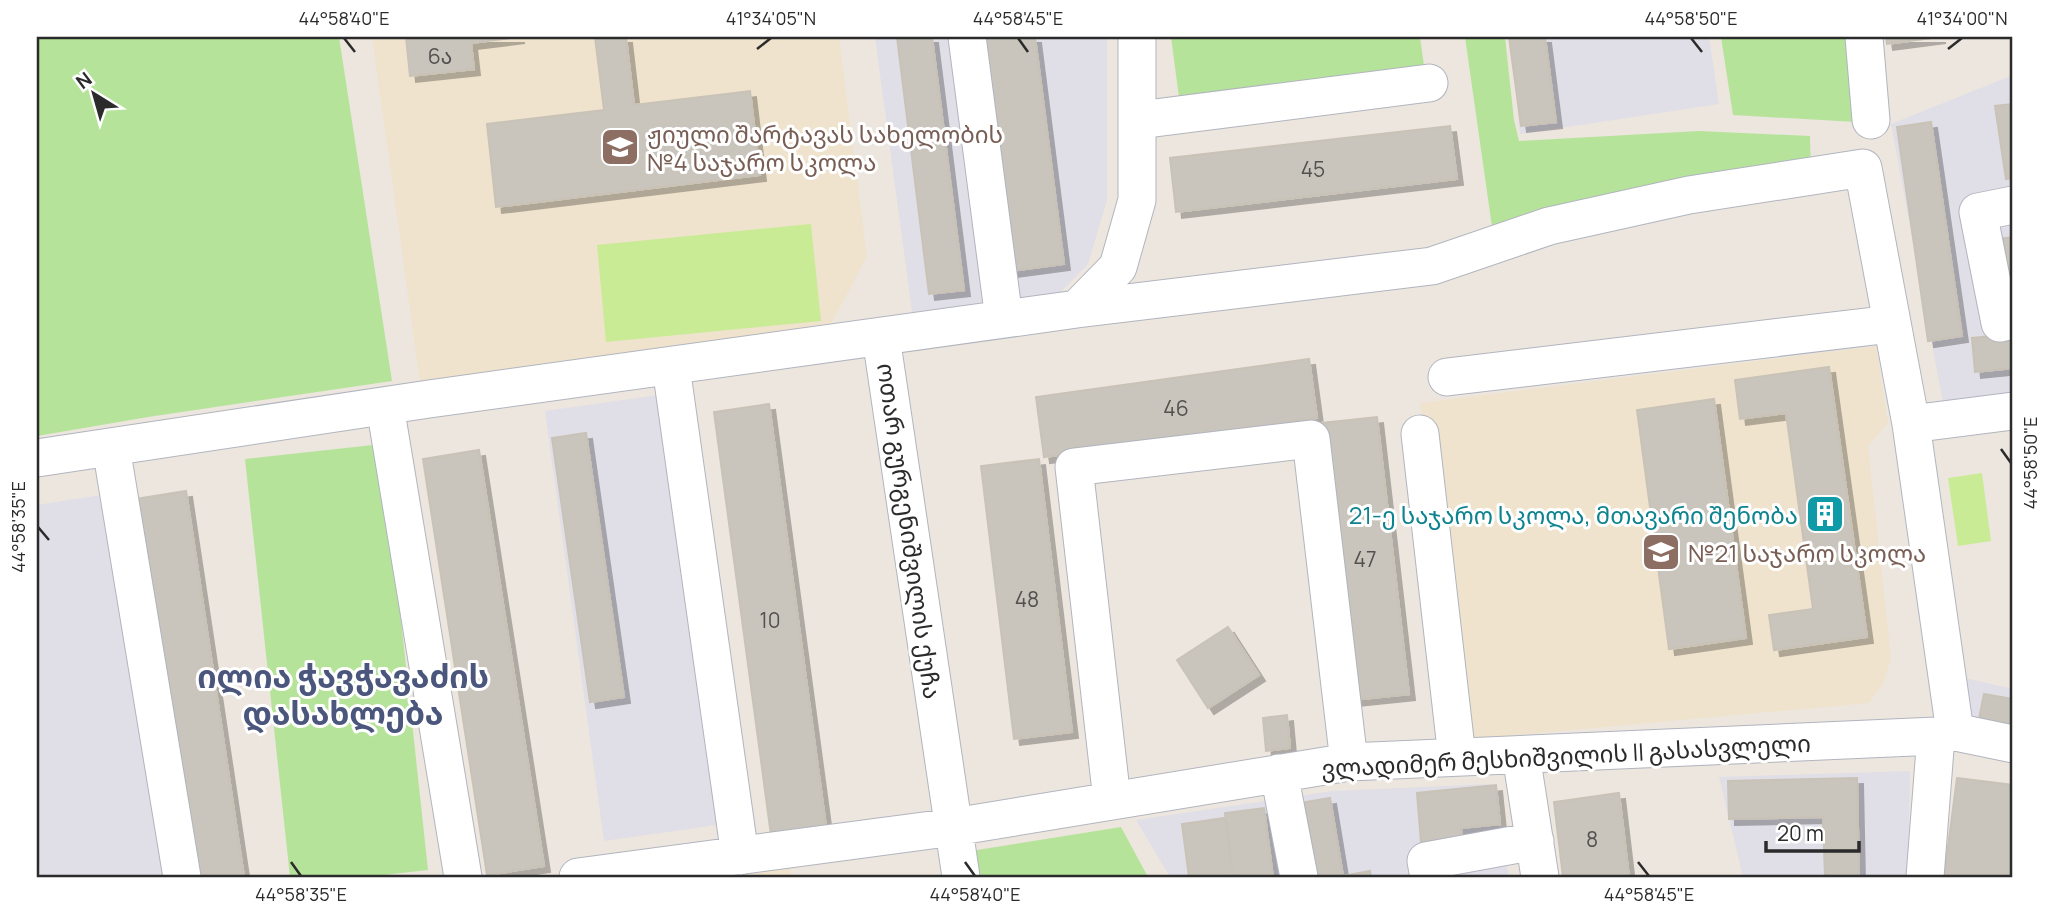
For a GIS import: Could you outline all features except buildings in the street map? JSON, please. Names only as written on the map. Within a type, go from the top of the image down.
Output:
[{"type":"street","points":[[967,37],[1004,318]]},
{"type":"street","points":[[1077,309],[1118,267],[1137,200],[1138,37]]},
{"type":"street","points":[[1864,37],[1871,120]]},
{"type":"street","points":[[1139,120],[1429,83]]},
{"type":"street","name":"ოთარ გურგენიშვილის ქუჩა","points":[[961,877],[881,337],[1004,318],[1432,266],[1549,226],[1689,195],[1863,168],[1891,324]]},
{"type":"street","points":[[2013,205],[1978,212],[2000,323],[2013,320]]},
{"type":"street","points":[[1447,377],[1891,324],[1911,424],[1946,734],[1925,877]]},
{"type":"street","points":[[37,458],[881,337]]},
{"type":"street","points":[[671,367],[740,856]]},
{"type":"street","points":[[385,406],[463,877]]},
{"type":"street","points":[[1911,424],[2013,411]]},
{"type":"street","points":[[1420,434],[1457,757]]},
{"type":"street","points":[[1112,800],[1074,467],[1311,439],[1349,762]]},
{"type":"street","points":[[111,447],[182,877]]},
{"type":"street","name":"ვლადიმერ მესხიშვილის II გასასვლელი","points":[[578,877],[954,827],[1349,762],[1946,734],[2013,744]]},
{"type":"street","points":[[1521,755],[1540,877]]},
{"type":"street","points":[[1279,773],[1299,877]]},
{"type":"street","points":[[1429,877],[1426,862],[1535,841]]},
{"type":"shaded area","name":"ჟიული შარტავას სახელობის №4 საჯარო სკოლა","points":[[372,37],[839,37],[867,256],[829,328],[421,389]]},
{"type":"shaded area","points":[[875,37],[1107,37],[1107,200],[1088,264],[1049,304],[913,319]]},
{"type":"shaded area","points":[[1511,37],[1709,37],[1719,104],[1520,134]]},
{"type":"shaded area","points":[[2013,75],[2013,404],[1945,413],[1891,124]]},
{"type":"shaded area","name":"№21 საჯარო სკოლა","points":[[1876,346],[1888,423],[1868,446],[1891,658],[1883,684],[1869,703],[1470,739],[1420,403]]},
{"type":"shaded area","points":[[658,395],[717,825],[604,841],[545,411]]},
{"type":"shaded area","points":[[108,494],[171,877],[41,877],[37,849],[37,505]]},
{"type":"shaded area","points":[[1956,676],[2013,689],[2013,735],[1964,724]]},
{"type":"shaded area","points":[[1910,771],[1908,877],[1743,877],[1719,777]]},
{"type":"shaded area","points":[[1491,784],[1509,877],[1170,877],[1136,820],[1332,791]]},
{"type":"shaded area","points":[[789,863],[791,877],[690,877]]},
{"type":"green space","points":[[37,37],[339,37],[392,381],[37,436]]},
{"type":"green space","points":[[1171,37],[1420,37],[1425,73],[1180,105]]},
{"type":"green space","points":[[1465,37],[1505,37],[1514,120],[1519,141],[1699,131],[1810,136],[1811,173],[1493,234]]},
{"type":"green space","points":[[1721,37],[1845,37],[1856,122],[1733,115]]},
{"type":"green space","points":[[811,224],[821,321],[606,342],[597,245]]},
{"type":"green space","points":[[382,444],[428,870],[366,877],[290,877],[245,459]]},
{"type":"green space","points":[[1982,473],[1991,541],[1958,546],[1948,478]]},
{"type":"green space","points":[[1121,827],[1148,877],[971,877],[969,865],[977,850]]},
{"type":"place","name":"ჟიული შარტავას სახელობის №4 საჯარო სკოლა","points":[[620,147]]},
{"type":"place","name":"21-ე საჯარო სკოლა, მთავარი შენობა","points":[[1825,514]]},
{"type":"place","name":"№21 საჯარო სკოლა","points":[[1661,552]]},
{"type":"district","name":"ილია ჭავჭავაძის დასახლება","points":[[343,694]]}]
